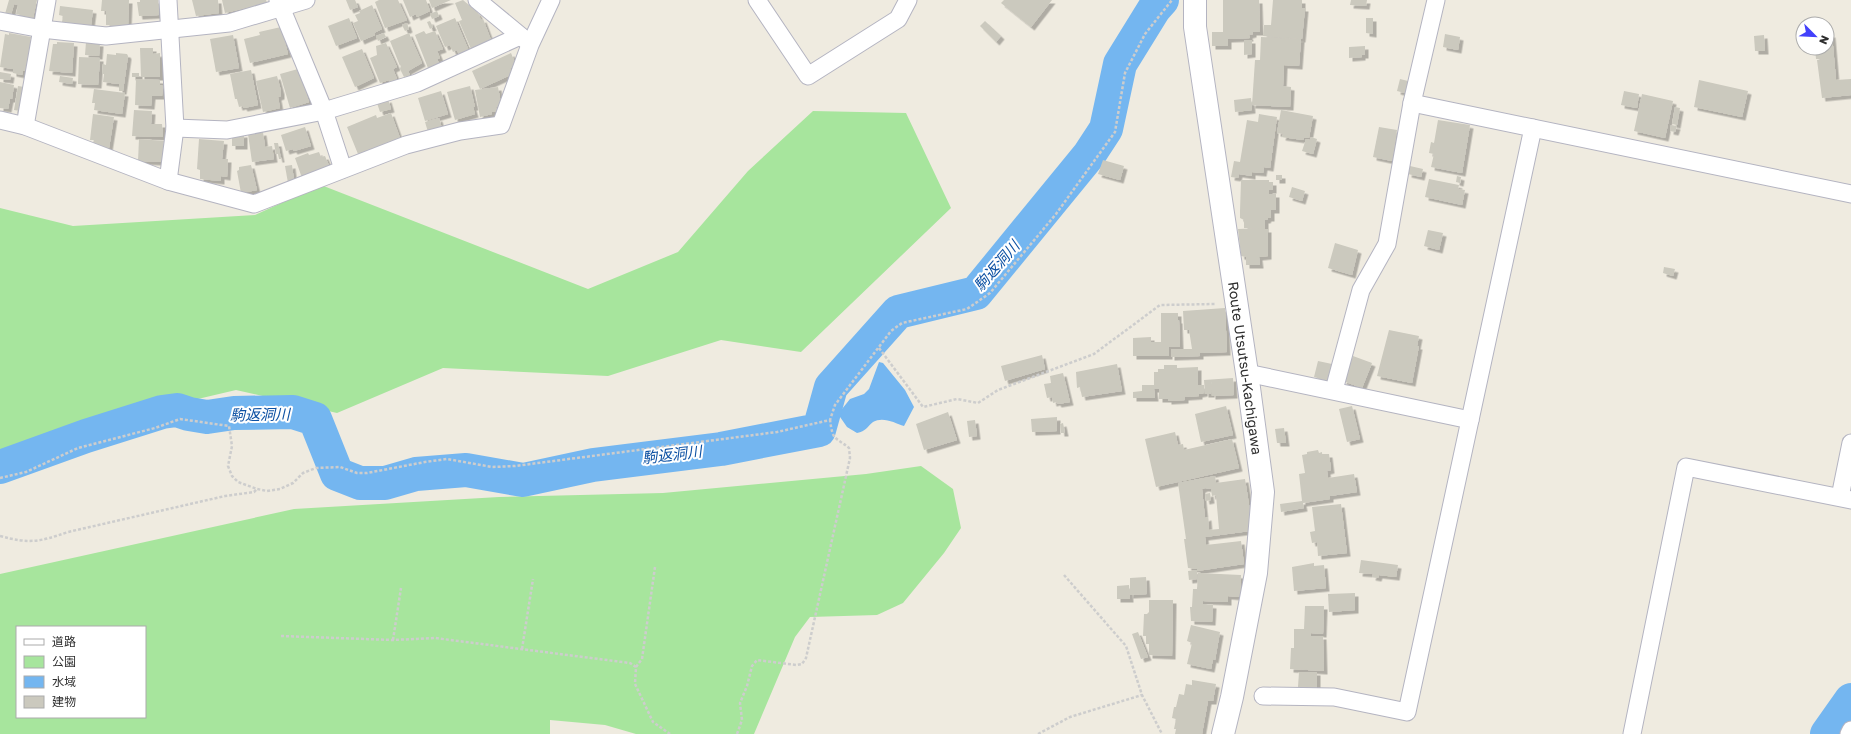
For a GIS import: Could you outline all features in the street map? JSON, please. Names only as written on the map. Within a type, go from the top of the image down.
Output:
[{"type":"main road","name":"Route Utsutsu-Kachigawa","points":[[1195,0],[1195,27],[1247,373],[1263,492],[1256,573],[1232,697],[1223,734]]},
{"type":"street","points":[[25,126],[47,0]]},
{"type":"street","points":[[168,0],[175,128],[168,182]]},
{"type":"street","points":[[0,21],[42,29],[106,36],[229,23],[279,4],[306,0]]},
{"type":"street","points":[[477,0],[525,40]]},
{"type":"street","points":[[0,120],[25,126],[168,182],[254,204],[406,145],[460,131],[501,125],[525,40],[551,0]]},
{"type":"street","points":[[757,0],[808,76],[898,19],[908,0]]},
{"type":"street","points":[[1334,390],[1360,290],[1387,244],[1412,103],[1436,0]]},
{"type":"street","points":[[279,4],[324,111],[343,169]]},
{"type":"street","points":[[175,128],[227,130],[324,111],[417,83],[525,40]]},
{"type":"street","points":[[1412,103],[1851,194]]},
{"type":"street","points":[[1263,696],[1334,696],[1407,712],[1533,128]]},
{"type":"street","points":[[1247,373],[1334,390],[1470,420]]},
{"type":"street","points":[[1632,734],[1686,467],[1845,498],[1851,443]]},
{"type":"street","points":[[1849,734],[1851,730]]},
{"type":"path","points":[[737,734],[742,720],[740,703],[748,686],[752,666],[757,660],[796,665],[802,664],[806,658],[850,458],[848,448],[836,440],[832,434],[830,420],[835,405],[891,331],[902,323],[967,309],[990,293],[1016,263],[1056,214],[1115,132],[1125,72],[1145,34],[1172,0]]},
{"type":"path","points":[[879,348],[924,407],[956,399],[978,403],[998,390],[1094,354],[1160,305],[1236,304]]},
{"type":"path","points":[[0,478],[26,472],[78,448],[156,428],[180,419],[228,426],[232,446],[228,466],[232,476],[238,482],[257,489],[267,490],[280,489],[293,482],[303,473],[316,468],[340,467],[357,473],[367,473],[424,462],[447,460],[492,467],[515,466],[777,432],[815,422],[830,420]]},
{"type":"path","points":[[0,536],[29,542],[44,540],[68,532],[225,496],[254,492],[257,489]]},
{"type":"path","points":[[655,567],[642,658],[636,667],[636,684],[653,722],[670,734]]},
{"type":"path","points":[[1064,575],[1126,646],[1142,695],[1162,734]]},
{"type":"path","points":[[522,649],[533,579]]},
{"type":"path","points":[[393,640],[401,588]]},
{"type":"path","points":[[281,636],[393,640],[435,638],[630,663],[636,667]]},
{"type":"path","points":[[1038,734],[1070,717],[1142,695]]},
{"type":"green space","points":[[813,111],[906,113],[951,208],[801,352],[721,340],[608,376],[443,368],[337,413],[236,390],[83,426],[0,456],[0,208],[73,226],[255,215],[321,185],[588,289],[678,252],[748,171]]},
{"type":"green space","points":[[921,466],[953,489],[961,528],[944,553],[903,603],[877,615],[810,617],[795,637],[754,734],[636,734],[605,725],[550,720],[550,734],[0,734],[0,574],[294,509],[499,497],[663,493],[866,474]]},
{"type":"water","points":[[879,362],[883,363],[905,390],[914,407],[904,426],[885,420],[877,420],[864,430],[857,433],[847,427],[838,414],[850,399],[864,394],[869,389]]},
{"type":"building","points":[[9,0],[37,0],[33,18],[16,14],[18,5],[14,4],[11,15],[5,14]]},
{"type":"building","points":[[102,0],[129,0],[128,26],[106,25],[106,11],[101,11]]},
{"type":"building","points":[[140,0],[158,0],[159,15],[139,16],[137,2],[140,2]]},
{"type":"building","points":[[192,0],[218,0],[219,13],[196,16]]},
{"type":"building","points":[[222,0],[266,0],[267,3],[225,13]]},
{"type":"building","points":[[346,0],[355,0],[358,7],[350,10]]},
{"type":"building","points":[[379,0],[398,0],[407,20],[385,28],[375,2]]},
{"type":"building","points":[[403,0],[426,0],[430,11],[417,17],[416,14],[410,17]]},
{"type":"building","points":[[429,0],[451,0],[432,8]]},
{"type":"building","points":[[463,0],[478,13],[481,20],[483,19],[491,40],[471,49],[459,21],[462,20],[455,3]]},
{"type":"building","points":[[1004,0],[1052,0],[1031,27],[1001,3]]},
{"type":"building","points":[[1223,0],[1259,0],[1260,32],[1253,32],[1253,34],[1249,35],[1250,38],[1228,39],[1228,46],[1212,46],[1212,32],[1223,32]]},
{"type":"building","points":[[1273,0],[1302,0],[1302,8],[1305,8],[1302,39],[1263,36],[1264,25],[1271,25]]},
{"type":"building","points":[[1351,0],[1367,0],[1366,6],[1350,5]]},
{"type":"building","points":[[372,5],[382,29],[374,33],[375,35],[361,41],[353,23],[358,21],[355,15],[360,13],[359,11]]},
{"type":"building","points":[[60,6],[93,10],[91,25],[62,22],[63,16],[59,15]]},
{"type":"building","points":[[437,11],[439,16],[432,19],[430,14]]},
{"type":"building","points":[[349,18],[357,38],[336,46],[328,26]]},
{"type":"building","points":[[455,18],[469,51],[459,55],[457,50],[453,52],[450,45],[445,47],[436,26]]},
{"type":"building","points":[[1366,18],[1373,18],[1373,34],[1366,33]]},
{"type":"building","points":[[430,21],[433,27],[430,29],[427,22]]},
{"type":"building","points":[[985,21],[1001,36],[996,42],[980,26]]},
{"type":"building","points":[[407,23],[409,29],[405,31],[402,25]]},
{"type":"building","points":[[281,27],[288,54],[250,63],[244,39],[260,35],[259,32]]},
{"type":"building","points":[[424,31],[426,34],[435,31],[443,49],[437,51],[440,58],[437,59],[439,63],[428,68],[415,35]]},
{"type":"building","points":[[9,33],[31,37],[25,71],[23,71],[22,75],[13,73],[13,69],[0,67],[5,34],[9,35]]},
{"type":"building","points":[[384,33],[386,37],[378,41],[376,36]]},
{"type":"building","points":[[409,33],[422,63],[408,71],[410,75],[404,77],[400,69],[401,65],[400,66],[390,41]]},
{"type":"building","points":[[1445,34],[1460,37],[1458,50],[1443,47]]},
{"type":"building","points":[[233,35],[239,68],[216,72],[210,39]]},
{"type":"building","points":[[1764,35],[1765,51],[1755,51],[1754,36]]},
{"type":"building","points":[[1261,37],[1301,39],[1299,66],[1284,65],[1283,86],[1291,87],[1290,107],[1252,105],[1255,60],[1260,60]]},
{"type":"building","points":[[1244,40],[1252,40],[1252,54],[1244,55]]},
{"type":"building","points":[[57,42],[74,43],[72,73],[49,71],[53,44],[57,44]]},
{"type":"building","points":[[86,42],[100,43],[99,56],[85,55]]},
{"type":"building","points":[[386,43],[397,67],[393,69],[397,79],[389,83],[389,80],[380,83],[370,58],[377,55],[376,46]]},
{"type":"building","points":[[1365,46],[1365,55],[1362,55],[1362,57],[1349,58],[1349,47]]},
{"type":"building","points":[[140,48],[153,48],[153,54],[160,53],[160,77],[141,77]]},
{"type":"building","points":[[362,49],[374,78],[355,87],[342,57]]},
{"type":"building","points":[[116,53],[127,54],[128,56],[123,91],[119,91],[119,84],[103,82],[103,64],[106,65],[107,54],[116,55]]},
{"type":"building","points":[[511,53],[516,65],[510,68],[513,74],[480,89],[472,71]]},
{"type":"building","points":[[1816,56],[1834,56],[1836,80],[1851,79],[1851,95],[1822,98],[1817,60],[1825,59],[1816,59]]},
{"type":"building","points":[[79,57],[100,58],[98,85],[78,84]]},
{"type":"building","points":[[298,69],[309,102],[290,108],[280,74]]},
{"type":"building","points":[[251,70],[258,105],[244,108],[243,106],[239,107],[237,99],[235,99],[230,74]]},
{"type":"building","points":[[0,72],[11,74],[10,80],[0,79]]},
{"type":"building","points":[[132,73],[139,73],[139,77],[132,77]]},
{"type":"building","points":[[60,76],[73,78],[72,84],[59,82]]},
{"type":"building","points":[[277,76],[281,91],[281,96],[278,97],[280,108],[263,112],[256,81]]},
{"type":"building","points":[[136,79],[160,80],[160,85],[163,86],[162,96],[152,96],[151,106],[135,105]]},
{"type":"building","points":[[1400,79],[1408,81],[1405,93],[1397,91]]},
{"type":"building","points":[[1699,80],[1748,91],[1742,117],[1694,107]]},
{"type":"building","points":[[0,82],[14,85],[12,99],[10,99],[8,109],[0,108]]},
{"type":"building","points":[[18,86],[24,87],[20,111],[14,110]]},
{"type":"building","points":[[470,86],[475,107],[473,107],[475,114],[455,120],[447,92]]},
{"type":"building","points":[[498,87],[501,104],[499,104],[500,107],[496,107],[497,112],[492,112],[492,114],[480,117],[475,90]]},
{"type":"building","points":[[94,89],[125,93],[122,114],[94,110],[95,103],[92,103]]},
{"type":"building","points":[[441,91],[448,114],[425,121],[418,98]]},
{"type":"building","points":[[1624,91],[1639,94],[1637,108],[1621,105]]},
{"type":"building","points":[[1642,94],[1673,101],[1665,138],[1634,131]]},
{"type":"building","points":[[1251,98],[1252,110],[1235,112],[1234,100]]},
{"type":"building","points":[[388,99],[391,109],[380,112],[377,103]]},
{"type":"building","points":[[1675,107],[1680,108],[1677,125],[1672,124]]},
{"type":"building","points":[[134,110],[152,111],[151,124],[162,124],[163,137],[132,136]]},
{"type":"building","points":[[1281,110],[1313,116],[1309,138],[1304,138],[1303,140],[1282,137],[1283,134],[1277,133]]},
{"type":"building","points":[[391,113],[400,138],[358,154],[347,127],[376,115],[377,118]]},
{"type":"building","points":[[93,114],[114,117],[109,148],[93,146],[94,140],[90,140]]},
{"type":"building","points":[[1259,114],[1277,117],[1270,168],[1264,167],[1263,173],[1252,172],[1252,176],[1239,174],[1238,178],[1231,177],[1234,161],[1240,162],[1247,120],[1258,122]]},
{"type":"building","points":[[439,118],[442,129],[428,132],[425,122]]},
{"type":"building","points":[[1438,120],[1470,125],[1462,173],[1431,167],[1434,154],[1429,153],[1431,142],[1434,143]]},
{"type":"building","points":[[1671,125],[1677,126],[1675,132],[1670,131]]},
{"type":"building","points":[[305,127],[311,146],[294,151],[293,149],[286,151],[281,135]]},
{"type":"building","points":[[1379,127],[1397,130],[1392,161],[1373,157]]},
{"type":"building","points":[[263,132],[265,147],[272,146],[274,159],[252,162],[248,134]]},
{"type":"building","points":[[244,134],[244,146],[232,146],[232,135]]},
{"type":"building","points":[[1311,137],[1317,139],[1313,154],[1302,151],[1306,139],[1310,140]]},
{"type":"building","points":[[139,139],[164,141],[162,162],[138,161]]},
{"type":"building","points":[[199,139],[224,141],[222,159],[228,159],[227,177],[221,176],[221,181],[200,179],[200,170],[197,169]]},
{"type":"building","points":[[274,143],[278,143],[281,159],[279,159],[278,154],[276,154]]},
{"type":"building","points":[[319,152],[321,157],[325,156],[330,168],[302,178],[295,158],[308,153],[309,155]]},
{"type":"building","points":[[1103,160],[1124,166],[1120,180],[1098,174]]},
{"type":"building","points":[[251,165],[257,190],[241,193],[237,171],[239,170],[239,167]]},
{"type":"building","points":[[292,165],[294,181],[288,183],[285,166]]},
{"type":"building","points":[[1410,166],[1423,169],[1421,177],[1408,174]]},
{"type":"building","points":[[1276,175],[1282,175],[1282,180],[1276,180]]},
{"type":"building","points":[[1457,176],[1461,177],[1460,183],[1456,182]]},
{"type":"building","points":[[1429,179],[1459,185],[1458,189],[1465,190],[1462,205],[1425,197]]},
{"type":"building","points":[[1241,180],[1269,180],[1269,182],[1273,182],[1273,190],[1269,190],[1269,194],[1276,194],[1276,210],[1271,210],[1271,218],[1265,220],[1265,229],[1268,229],[1268,256],[1259,257],[1260,265],[1246,265],[1246,257],[1241,256],[1238,229],[1263,228],[1244,228],[1244,220],[1240,218]]},
{"type":"building","points":[[1292,187],[1305,191],[1302,201],[1289,197]]},
{"type":"building","points":[[1428,230],[1443,233],[1439,250],[1424,246]]},
{"type":"building","points":[[1335,243],[1358,250],[1352,275],[1328,268]]},
{"type":"building","points":[[1664,267],[1675,269],[1673,276],[1663,273]]},
{"type":"building","points":[[1225,308],[1227,352],[1200,353],[1200,356],[1171,357],[1171,349],[1192,349],[1189,330],[1184,330],[1183,311]]},
{"type":"building","points":[[1161,313],[1178,313],[1180,347],[1169,347],[1169,356],[1133,356],[1133,338],[1151,337],[1151,342],[1161,342]]},
{"type":"building","points":[[1389,330],[1419,336],[1417,346],[1419,346],[1412,383],[1377,376]]},
{"type":"building","points":[[1042,355],[1045,369],[1005,381],[1001,366]]},
{"type":"building","points":[[1353,356],[1372,363],[1362,388],[1343,381]]},
{"type":"building","points":[[1318,361],[1332,364],[1328,381],[1314,377]]},
{"type":"building","points":[[1117,364],[1122,391],[1082,397],[1080,387],[1077,388],[1076,372]]},
{"type":"building","points":[[1164,365],[1177,365],[1177,368],[1198,367],[1198,385],[1204,385],[1204,393],[1199,394],[1199,396],[1185,397],[1185,400],[1168,401],[1168,399],[1159,399],[1159,389],[1154,389],[1155,398],[1133,398],[1133,392],[1142,391],[1142,385],[1154,385],[1154,372],[1158,372],[1158,369],[1164,369]]},
{"type":"building","points":[[1063,373],[1070,402],[1058,404],[1057,402],[1053,403],[1052,397],[1047,398],[1044,384],[1051,383],[1050,376]]},
{"type":"building","points":[[1233,378],[1234,395],[1212,396],[1211,381],[1211,394],[1205,394],[1204,380]]},
{"type":"building","points":[[1226,406],[1233,435],[1201,442],[1195,414]]},
{"type":"building","points":[[1352,406],[1360,439],[1347,442],[1339,409]]},
{"type":"building","points":[[948,412],[957,440],[924,450],[916,424]]},
{"type":"building","points":[[1057,417],[1057,431],[1032,432],[1031,419]]},
{"type":"building","points":[[975,420],[977,436],[969,437],[967,421]]},
{"type":"building","points":[[1063,423],[1065,433],[1061,433],[1060,424]]},
{"type":"building","points":[[1284,428],[1286,443],[1277,443],[1275,429]]},
{"type":"building","points":[[1175,432],[1178,445],[1183,444],[1184,450],[1232,439],[1239,468],[1156,487],[1145,439]]},
{"type":"building","points":[[1318,450],[1319,453],[1322,452],[1322,454],[1329,454],[1331,470],[1327,471],[1328,478],[1354,474],[1357,492],[1330,496],[1330,499],[1303,503],[1304,508],[1281,512],[1280,504],[1302,501],[1299,474],[1305,473],[1302,455],[1307,454],[1307,452]]},
{"type":"building","points":[[1215,476],[1216,483],[1245,479],[1252,524],[1249,525],[1250,531],[1205,537],[1206,545],[1241,541],[1244,564],[1197,571],[1197,569],[1188,568],[1184,539],[1186,539],[1178,483]],"holes":[[[1202,489],[1211,489],[1212,496],[1216,495],[1219,529],[1209,530],[1208,517],[1205,518]]]},
{"type":"building","points":[[1210,493],[1211,500],[1206,501],[1205,494]]},
{"type":"building","points":[[1341,504],[1347,553],[1318,556],[1317,542],[1312,543],[1310,532],[1315,531],[1312,507]]},
{"type":"building","points":[[1361,560],[1398,565],[1396,577],[1379,575],[1378,578],[1372,577],[1373,574],[1359,573]]},
{"type":"building","points":[[1314,563],[1314,566],[1324,565],[1326,588],[1294,591],[1292,567]]},
{"type":"building","points":[[1197,570],[1197,579],[1189,580],[1188,571]]},
{"type":"building","points":[[1198,573],[1241,575],[1240,597],[1228,596],[1228,602],[1203,601],[1203,604],[1213,605],[1212,622],[1191,621],[1190,607],[1192,607],[1193,589],[1197,589]]},
{"type":"building","points":[[1146,577],[1147,594],[1130,595],[1130,578]]},
{"type":"building","points":[[1129,585],[1130,599],[1117,599],[1117,586]]},
{"type":"building","points":[[1355,593],[1355,610],[1329,612],[1328,594]]},
{"type":"building","points":[[1149,600],[1173,600],[1172,656],[1149,655],[1149,644],[1146,644],[1146,636],[1143,636],[1144,614],[1149,612]]},
{"type":"building","points":[[1305,606],[1324,606],[1323,634],[1311,633],[1311,636],[1323,636],[1324,671],[1290,669],[1291,648],[1294,648],[1294,629],[1304,629]]},
{"type":"building","points":[[1191,625],[1220,632],[1215,660],[1213,659],[1211,669],[1187,664],[1192,643],[1187,641]]},
{"type":"building","points":[[1138,632],[1148,657],[1141,659],[1132,634]]},
{"type":"building","points":[[1299,672],[1317,672],[1317,688],[1298,687]]},
{"type":"building","points":[[1192,680],[1216,684],[1213,701],[1208,701],[1202,734],[1175,734],[1176,729],[1174,729],[1176,719],[1172,718],[1174,707],[1176,707],[1179,694],[1184,695],[1186,684],[1192,685]]},
{"type":"waterway","name":"駒返洞川","points":[[0,467],[86,436],[162,412],[177,410],[207,417],[234,413],[293,412],[315,419],[337,474],[360,483],[385,483],[416,474],[466,470],[523,480],[593,465],[721,449],[819,430],[831,387],[898,312],[976,293],[1089,155],[1106,129],[1120,64],[1154,9],[1162,0]]},
{"type":"waterway","points":[[1827,734],[1851,700]]}]
